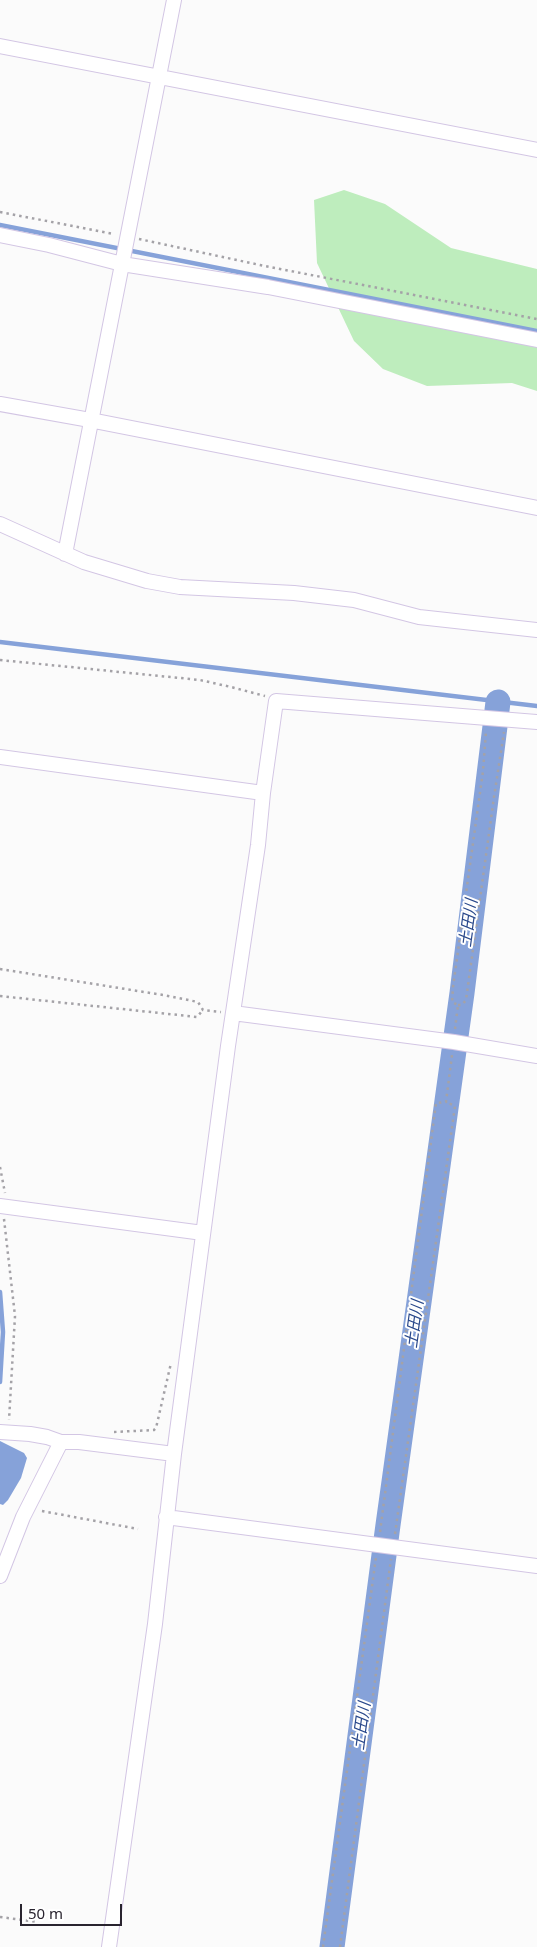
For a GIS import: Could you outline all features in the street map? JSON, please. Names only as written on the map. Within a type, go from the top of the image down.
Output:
[{"type":"street","points":[[65,554],[174,0]]},
{"type":"street","points":[[0,46],[537,150]]},
{"type":"street","points":[[0,235],[49,245],[122,264],[268,286],[537,340]]},
{"type":"street","points":[[0,404],[537,508]]},
{"type":"street","points":[[0,524],[84,562],[147,581],[180,587],[294,593],[344,598],[419,617],[537,630]]},
{"type":"street","points":[[109,1947],[152,1644],[166,1517],[203,1233],[258,845],[276,701],[504,724],[537,722]]},
{"type":"street","points":[[0,757],[263,793]]},
{"type":"street","points":[[233,1013],[454,1042],[537,1056]]},
{"type":"street","points":[[3,1207],[203,1233]]},
{"type":"street","points":[[2,1433],[30,1434],[61,1442],[79,1442],[174,1454]]},
{"type":"street","points":[[0,1576],[28,1508],[61,1442]]},
{"type":"street","points":[[166,1517],[537,1566]]},
{"type":"path","points":[[0,212],[537,319]]},
{"type":"path","points":[[0,660],[200,680],[231,686],[276,701]]},
{"type":"path","points":[[486,721],[483,770],[453,987],[452,1002],[458,1005],[462,1005],[466,1000],[504,724]]},
{"type":"path","points":[[0,970],[114,986],[198,1002],[203,1010]]},
{"type":"path","points":[[0,996],[197,1017],[203,1010]]},
{"type":"path","points":[[446,1102],[458,1005]]},
{"type":"path","points":[[203,1010],[233,1013]]},
{"type":"path","points":[[323,1947],[436,1103],[446,1102],[455,1106],[393,1547],[340,1947]]},
{"type":"path","points":[[0,1167],[6,1200],[3,1207],[15,1326],[9,1423],[2,1433]]},
{"type":"path","points":[[108,1432],[154,1430],[156,1428],[167,1374],[173,1358]]},
{"type":"path","points":[[28,1508],[103,1524],[138,1529]]},
{"type":"path","points":[[0,1917],[38,1922]]},
{"type":"green space","points":[[344,190],[385,204],[451,248],[537,269],[537,391],[512,383],[427,386],[383,369],[354,341],[317,263],[314,200]]},
{"type":"water","points":[[0,1441],[24,1453],[27,1458],[21,1478],[3,1505],[0,1504]]},
{"type":"waterway","points":[[0,225],[537,331]]},
{"type":"waterway","points":[[0,642],[537,706]]},
{"type":"waterway","name":"土田川","points":[[332,1947],[462,993],[498,702]]},
{"type":"waterway","points":[[0,1292],[3,1332],[0,1382]]}]
